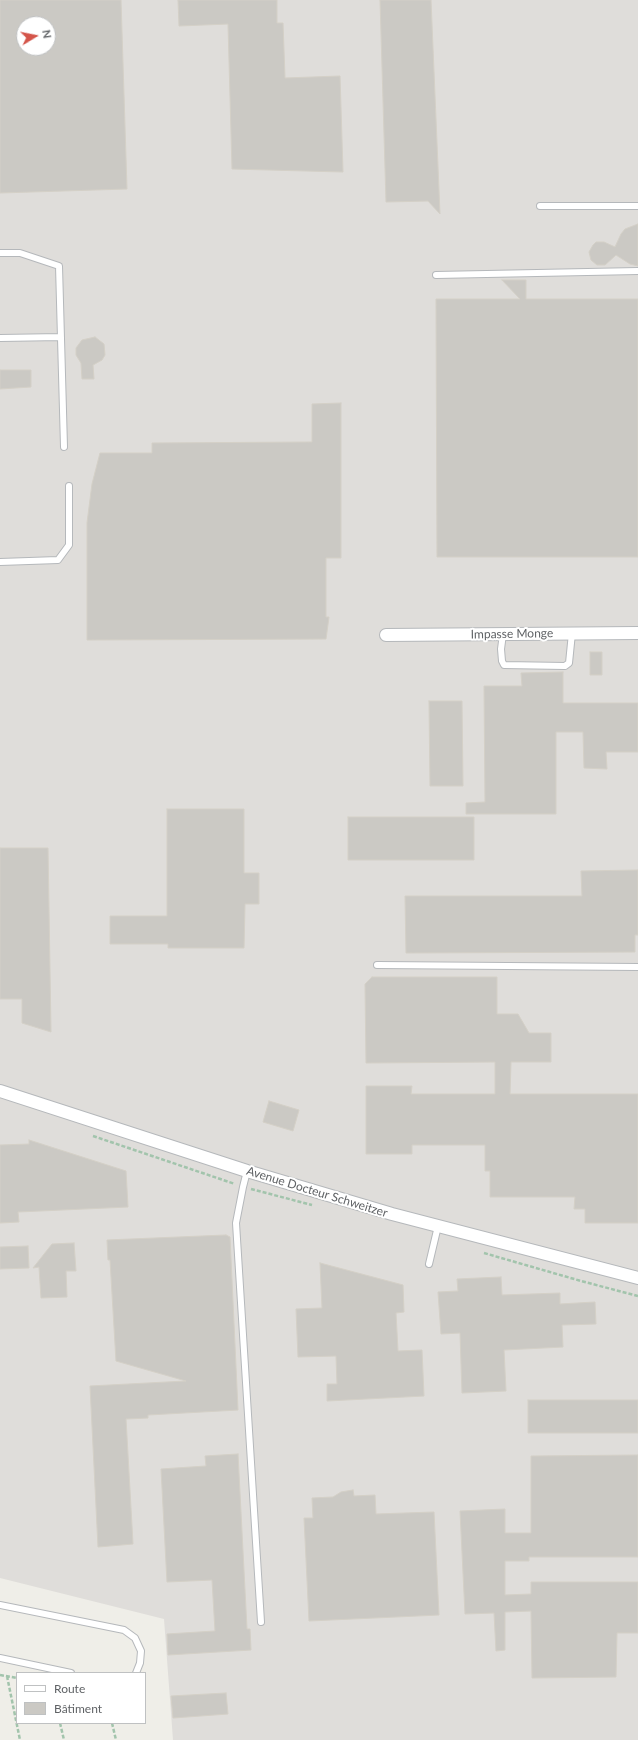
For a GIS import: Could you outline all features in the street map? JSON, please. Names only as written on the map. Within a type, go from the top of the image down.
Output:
[{"type":"street","name":"Impasse Monge","points":[[386,635],[638,633]]},
{"type":"street","name":"Avenue Docteur Schweitzer","points":[[0,1091],[247,1171],[438,1226],[638,1278]]},
{"type":"lane","points":[[540,206],[638,206]]},
{"type":"lane","points":[[0,254],[20,253],[59,266],[64,447]]},
{"type":"lane","points":[[436,276],[638,271]]},
{"type":"lane","points":[[0,338],[61,337]]},
{"type":"lane","points":[[0,562],[58,560],[69,545],[68,486]]},
{"type":"lane","points":[[503,634],[501,648],[502,661],[504,665],[565,666],[569,662],[572,633]]},
{"type":"lane","points":[[377,965],[638,967]]},
{"type":"lane","points":[[247,1171],[242,1187],[236,1222],[261,1622]]},
{"type":"lane","points":[[429,1264],[438,1226]]},
{"type":"lane","points":[[0,1605],[124,1630],[135,1638],[141,1651],[140,1663],[136,1672]]},
{"type":"lane","points":[[0,1658],[66,1672]]},
{"type":"path","points":[[0,1675],[16,1678]]},
{"type":"path","points":[[8,1676],[16,1719]]},
{"type":"path","points":[[17,1724],[20,1740]]},
{"type":"path","points":[[60,1724],[64,1740]]},
{"type":"path","points":[[112,1724],[116,1740]]},
{"type":"shaded area","points":[[0,0],[638,0],[638,1740],[173,1740],[164,1619],[0,1578]]},
{"type":"building","points":[[0,0],[121,0],[127,189],[0,193]]},
{"type":"building","points":[[178,0],[277,0],[277,23],[283,23],[285,78],[340,76],[343,172],[232,169],[228,24],[179,26]]},
{"type":"building","points":[[380,0],[431,0],[440,214],[428,201],[386,202]]},
{"type":"building","points":[[638,224],[638,266],[630,264],[616,255],[605,265],[597,265],[591,260],[589,252],[596,242],[604,242],[615,247],[625,229]]},
{"type":"building","points":[[502,280],[526,280],[526,299],[638,299],[638,557],[437,557],[436,299],[520,299]]},
{"type":"building","points":[[95,337],[104,344],[105,355],[102,360],[93,365],[94,379],[82,379],[81,363],[76,355],[76,348],[82,340]]},
{"type":"building","points":[[0,370],[31,370],[31,387],[0,389]]},
{"type":"building","points":[[341,403],[341,558],[326,558],[326,617],[329,617],[326,639],[87,640],[87,523],[92,484],[100,453],[152,453],[152,443],[312,442],[312,404]]},
{"type":"building","points":[[590,652],[602,652],[602,675],[590,675]]},
{"type":"building","points":[[563,672],[563,703],[638,703],[638,752],[606,752],[607,769],[584,768],[583,732],[556,732],[556,814],[466,814],[466,803],[485,802],[484,686],[522,686],[521,673]]},
{"type":"building","points":[[429,701],[462,701],[463,786],[430,786]]},
{"type":"building","points":[[167,809],[244,809],[244,873],[259,873],[259,904],[245,904],[244,948],[168,948],[168,944],[110,944],[110,916],[167,916]]},
{"type":"building","points":[[348,817],[474,817],[474,860],[348,860]]},
{"type":"building","points":[[0,848],[48,848],[51,1032],[22,1023],[22,999],[0,999]]},
{"type":"building","points":[[638,870],[638,935],[635,935],[635,952],[406,953],[405,896],[582,896],[581,871]]},
{"type":"building","points":[[372,977],[497,977],[497,1014],[518,1014],[529,1033],[551,1033],[551,1062],[511,1062],[510,1094],[638,1094],[638,1223],[585,1223],[585,1209],[574,1209],[575,1197],[490,1197],[490,1171],[485,1171],[485,1145],[412,1145],[412,1154],[366,1154],[366,1086],[412,1086],[411,1094],[495,1094],[495,1062],[366,1063],[365,984]]},
{"type":"building","points":[[269,1101],[299,1110],[293,1131],[263,1122]]},
{"type":"building","points":[[29,1140],[126,1171],[128,1207],[18,1212],[19,1222],[0,1223],[0,1145],[29,1144]]},
{"type":"building","points":[[226,1235],[230,1237],[238,1410],[148,1415],[148,1418],[126,1419],[133,1544],[98,1547],[90,1386],[186,1381],[116,1361],[110,1260],[108,1260],[107,1240]]},
{"type":"building","points":[[74,1243],[76,1271],[66,1271],[67,1297],[41,1298],[39,1267],[33,1268],[52,1244]]},
{"type":"building","points":[[28,1246],[29,1268],[0,1269],[0,1247]]},
{"type":"building","points":[[320,1263],[403,1285],[404,1312],[396,1313],[398,1351],[422,1350],[424,1396],[327,1401],[327,1384],[337,1384],[336,1356],[298,1357],[296,1309],[322,1308]]},
{"type":"building","points":[[501,1277],[502,1295],[560,1293],[560,1304],[595,1302],[596,1324],[562,1325],[563,1347],[504,1350],[506,1391],[462,1393],[460,1333],[441,1334],[438,1292],[458,1291],[457,1279]]},
{"type":"building","points":[[528,1400],[638,1400],[638,1433],[528,1433]]},
{"type":"building","points":[[238,1454],[247,1629],[250,1629],[251,1650],[168,1655],[167,1634],[215,1631],[212,1580],[167,1582],[161,1469],[206,1466],[205,1456]]},
{"type":"building","points":[[638,1455],[638,1557],[529,1557],[529,1561],[505,1561],[505,1595],[531,1594],[531,1582],[638,1582],[638,1633],[617,1633],[616,1677],[532,1678],[531,1611],[505,1612],[505,1650],[496,1651],[494,1613],[465,1614],[460,1511],[505,1509],[505,1533],[531,1533],[531,1456]]},
{"type":"building","points":[[353,1490],[354,1496],[375,1495],[376,1514],[434,1512],[439,1615],[309,1621],[304,1518],[313,1518],[312,1498],[333,1497],[341,1492]]},
{"type":"building","points":[[226,1693],[228,1714],[173,1718],[171,1696]]}]
